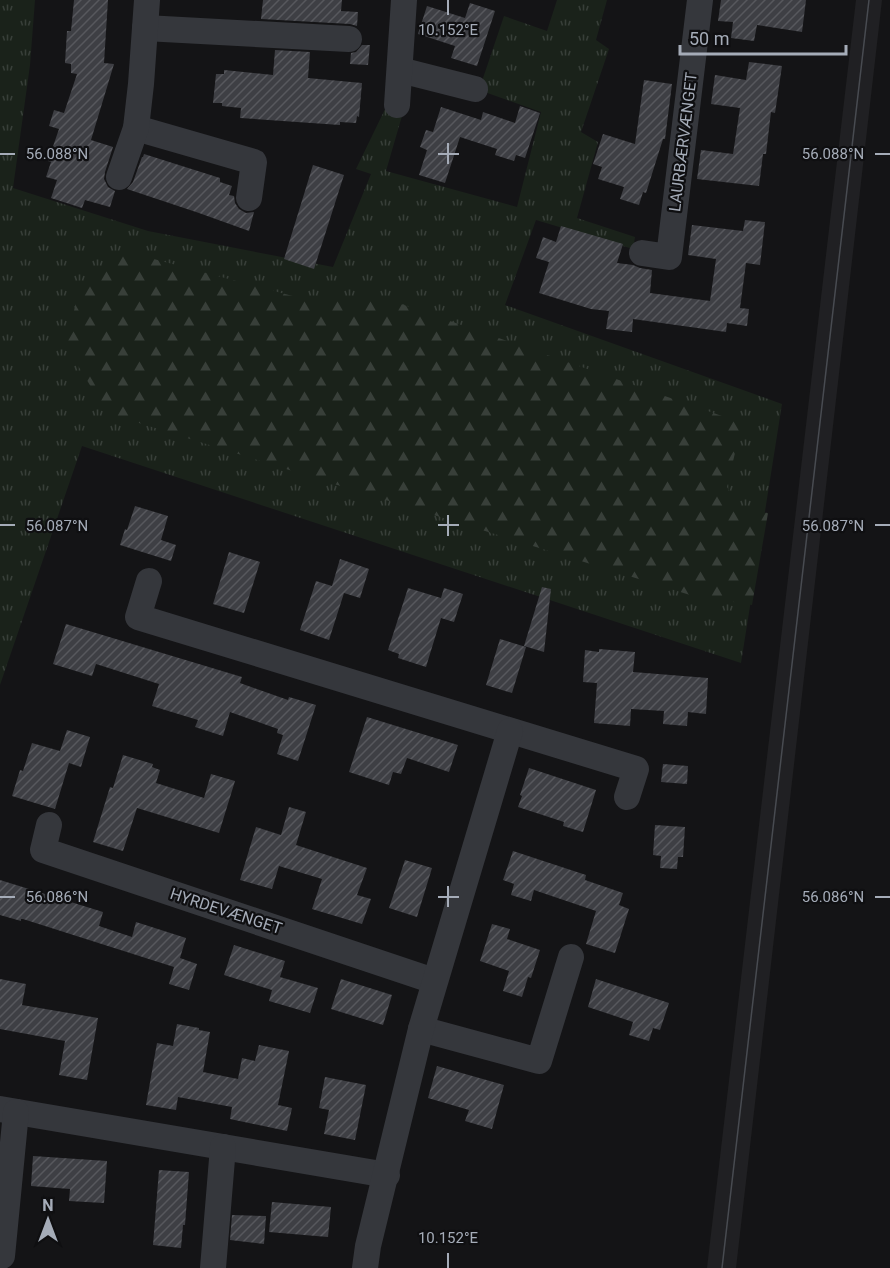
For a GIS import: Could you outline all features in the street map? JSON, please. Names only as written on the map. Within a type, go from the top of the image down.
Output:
[{"type":"street","points":[[119,177],[136,128],[147,0]]},
{"type":"street","points":[[397,105],[404,0]]},
{"type":"street","name":"LAURBÆRVÆNGET","points":[[642,253],[669,257],[700,0]]},
{"type":"street","points":[[145,28],[349,39]]},
{"type":"street","points":[[400,70],[475,89]]},
{"type":"street","points":[[136,128],[254,162],[249,198]]},
{"type":"street","points":[[149,581],[138,617],[636,769],[627,797]]},
{"type":"street","points":[[365,1268],[368,1246],[421,1029],[510,731]]},
{"type":"street","name":"HYRDEVÆNGET","points":[[49,825],[43,850],[434,981]]},
{"type":"street","points":[[421,1029],[539,1061],[571,957]]},
{"type":"street","points":[[2,1256],[8,1110],[387,1175]]},
{"type":"street","points":[[213,1268],[223,1147]]},
{"type":"shaded area","points":[[856,0],[882,0],[736,1268],[707,1268]]},
{"type":"green space","points":[[0,0],[35,0],[30,65],[13,188],[148,231],[333,267],[371,174],[356,169],[388,103],[404,109],[386,171],[517,207],[541,112],[479,90],[504,16],[547,31],[557,0],[607,0],[596,40],[609,49],[581,132],[598,142],[577,218],[635,237],[633,249],[536,220],[505,305],[782,404],[741,663],[82,446],[0,685]]},
{"type":"green space","points":[[120,250],[304,299],[387,299],[742,423],[727,487],[741,510],[768,513],[752,605],[690,595],[107,413],[66,346],[76,302]]},
{"type":"building","points":[[74,0],[108,0],[104,63],[114,64],[91,140],[113,147],[104,179],[108,187],[115,191],[110,207],[85,200],[82,208],[51,198],[57,180],[46,177],[51,162],[48,161],[59,129],[49,126],[54,110],[64,113],[77,74],[71,73],[71,64],[65,63],[67,31],[71,31]]},
{"type":"building","points":[[263,0],[342,0],[341,11],[358,12],[357,26],[261,19]]},
{"type":"building","points":[[721,0],[806,0],[802,32],[757,25],[754,41],[731,38],[733,22],[718,21]]},
{"type":"building","points":[[470,3],[495,11],[477,66],[451,58],[455,46],[418,34],[427,6],[465,18]]},
{"type":"building","points":[[362,45],[370,45],[368,65],[350,64],[351,53],[356,52]]},
{"type":"building","points":[[275,50],[310,52],[308,78],[362,83],[359,117],[357,116],[356,123],[340,122],[340,125],[240,118],[241,108],[213,103],[216,74],[224,74],[224,70],[273,75]]},
{"type":"building","points":[[749,62],[782,66],[775,113],[771,112],[759,186],[697,179],[701,150],[733,154],[740,108],[711,104],[715,75],[746,80]]},
{"type":"building","points":[[644,80],[672,84],[665,139],[663,139],[646,193],[643,192],[639,205],[620,199],[624,187],[598,179],[602,167],[593,164],[603,134],[635,144]]},
{"type":"building","points":[[520,106],[540,113],[525,158],[516,155],[514,161],[495,155],[497,149],[460,137],[445,183],[419,175],[427,150],[420,147],[426,130],[433,132],[441,107],[481,120],[483,112],[515,123]]},
{"type":"building","points":[[144,154],[220,178],[220,182],[232,186],[229,195],[234,196],[239,209],[246,213],[254,212],[249,231],[127,189],[133,182]]},
{"type":"building","points":[[313,165],[344,175],[314,269],[284,259]]},
{"type":"building","points":[[745,220],[765,222],[760,265],[746,263],[740,308],[749,309],[747,326],[727,323],[726,332],[633,319],[632,332],[606,329],[609,311],[591,309],[539,293],[549,262],[536,258],[543,237],[556,242],[561,226],[623,244],[617,263],[652,270],[650,293],[710,301],[716,259],[688,255],[692,225],[743,231]]},
{"type":"building","points":[[135,506],[168,516],[161,540],[176,545],[171,561],[120,545]]},
{"type":"building","points":[[229,552],[260,562],[244,613],[213,604]]},
{"type":"building","points":[[340,559],[369,569],[360,598],[344,593],[329,640],[300,630],[316,581],[332,586]]},
{"type":"building","points":[[542,587],[551,589],[544,652],[524,646]]},
{"type":"building","points":[[408,588],[441,598],[444,588],[463,594],[454,622],[441,618],[426,667],[398,658],[399,654],[388,650]]},
{"type":"building","points":[[66,624],[242,677],[240,683],[288,700],[289,697],[316,705],[298,761],[277,754],[283,735],[277,733],[278,729],[230,712],[223,736],[195,727],[198,720],[152,706],[159,684],[96,664],[92,676],[53,664]]},
{"type":"building","points":[[500,639],[526,647],[512,693],[486,685]]},
{"type":"building","points":[[599,649],[635,652],[633,672],[708,678],[706,714],[688,712],[687,726],[663,724],[664,711],[631,709],[630,726],[594,723],[597,683],[583,682],[585,650],[599,652]]},
{"type":"building","points":[[367,717],[458,745],[449,772],[407,758],[401,774],[393,772],[389,785],[349,772]]},
{"type":"building","points":[[67,730],[90,737],[81,767],[69,763],[55,809],[12,796],[32,743],[60,751]]},
{"type":"building","points":[[123,755],[153,764],[152,767],[160,770],[156,783],[204,798],[211,774],[235,781],[219,833],[137,808],[123,851],[93,842],[110,787],[113,788]]},
{"type":"building","points":[[663,764],[688,766],[687,784],[661,782]]},
{"type":"building","points":[[529,768],[596,790],[583,832],[563,826],[564,822],[518,807]]},
{"type":"building","points":[[289,807],[306,812],[296,845],[367,868],[357,895],[371,899],[362,924],[312,909],[322,879],[279,866],[272,889],[240,880],[256,827],[281,835]]},
{"type":"building","points":[[655,825],[685,827],[683,857],[678,857],[677,869],[660,868],[661,856],[653,855]]},
{"type":"building","points":[[513,851],[586,875],[585,880],[623,893],[619,905],[629,909],[615,953],[586,944],[596,911],[534,890],[531,901],[511,895],[514,884],[503,880]]},
{"type":"building","points":[[405,860],[432,868],[417,917],[389,908]]},
{"type":"building","points":[[0,880],[103,912],[99,926],[132,937],[136,922],[186,938],[180,958],[197,964],[189,990],[169,984],[174,967],[23,919],[21,921],[0,915]]},
{"type":"building","points":[[492,924],[510,929],[507,939],[540,950],[522,997],[503,991],[509,971],[480,961]]},
{"type":"building","points":[[234,945],[285,961],[280,977],[318,988],[310,1013],[269,1001],[272,990],[224,975]]},
{"type":"building","points":[[0,979],[26,984],[22,1005],[98,1018],[87,1080],[59,1075],[65,1041],[0,1029]]},
{"type":"building","points":[[341,979],[392,995],[383,1025],[331,1009]]},
{"type":"building","points":[[596,979],[669,1003],[660,1030],[653,1028],[649,1041],[629,1035],[633,1022],[588,1007]]},
{"type":"building","points":[[177,1024],[210,1032],[203,1072],[238,1079],[242,1058],[255,1061],[259,1045],[289,1051],[278,1105],[292,1108],[287,1131],[230,1119],[232,1107],[178,1097],[176,1110],[146,1105],[157,1043],[173,1046]]},
{"type":"building","points":[[437,1066],[504,1085],[492,1129],[465,1121],[469,1110],[428,1098]]},
{"type":"building","points":[[325,1077],[366,1085],[355,1140],[324,1134],[329,1110],[319,1108]]},
{"type":"building","points":[[33,1156],[107,1161],[104,1203],[69,1201],[70,1189],[31,1186]]},
{"type":"building","points":[[159,1170],[189,1172],[181,1248],[153,1245]]},
{"type":"building","points":[[272,1202],[331,1207],[328,1237],[269,1232]]},
{"type":"building","points":[[232,1215],[266,1216],[264,1244],[230,1240]]},
{"type":"tram line","points":[[722,1268],[869,0]]}]
